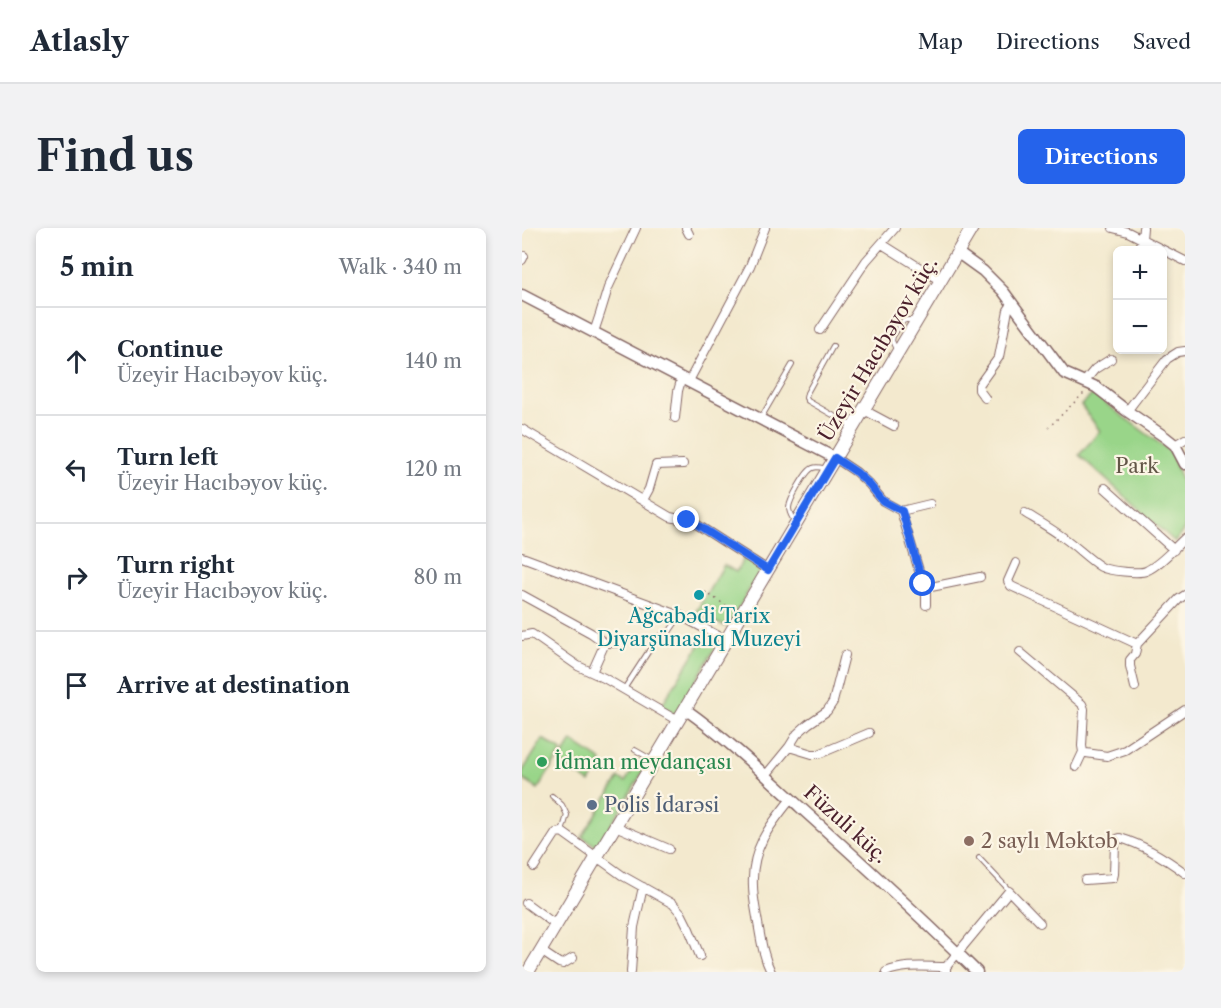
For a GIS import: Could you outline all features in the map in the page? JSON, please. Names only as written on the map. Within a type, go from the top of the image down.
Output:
[{"type":"main road","name":"Üzeyir Hacıbəyov küç.","points":[[528,972],[972,228]]},
{"type":"street","points":[[594,332],[608,288],[636,228]]},
{"type":"street","points":[[675,418],[678,390],[750,266],[765,228]]},
{"type":"street","points":[[820,330],[866,261],[895,228]]},
{"type":"street","points":[[1113,228],[1128,232],[1185,261]]},
{"type":"street","points":[[1139,246],[1143,228]]},
{"type":"street","points":[[882,244],[940,281]]},
{"type":"street","points":[[958,253],[983,271],[1013,303],[1064,373],[1103,391],[1165,437],[1180,442],[1185,464]]},
{"type":"street","points":[[522,295],[760,419],[832,464]]},
{"type":"street","points":[[985,398],[979,390],[979,385],[999,357],[1008,310],[1013,303]]},
{"type":"street","points":[[1127,411],[1167,359],[1178,352],[1185,351]]},
{"type":"street","points":[[1089,383],[1095,369],[1111,360]]},
{"type":"street","points":[[864,410],[894,426]]},
{"type":"street","points":[[522,429],[670,517],[693,522],[768,570]]},
{"type":"street","points":[[643,500],[656,465],[683,464]]},
{"type":"street","name":"Üzeyir Hacıbəyov küç.","points":[[832,464],[856,472],[883,501],[902,511]]},
{"type":"street","points":[[1105,488],[1174,550]]},
{"type":"street","points":[[927,587],[923,584],[902,511],[930,504]]},
{"type":"street","points":[[1025,513],[1110,571],[1140,573],[1148,570],[1174,550],[1185,538]]},
{"type":"street","points":[[522,557],[681,616],[726,640]]},
{"type":"street","points":[[1016,563],[1008,581],[1011,586],[1137,644]]},
{"type":"street","points":[[927,587],[980,577]]},
{"type":"street","points":[[926,605],[927,587]]},
{"type":"street","points":[[522,595],[605,643],[623,643]]},
{"type":"street","points":[[1134,687],[1130,660],[1135,654],[1137,644],[1185,595]]},
{"type":"street","points":[[522,636],[532,634],[567,660],[624,689],[678,721]]},
{"type":"street","points":[[592,672],[605,643]]},
{"type":"street","points":[[1020,652],[1082,704],[1084,709],[1083,752],[1076,767]]},
{"type":"street","points":[[766,775],[789,747],[796,734],[827,711],[833,702],[845,655]]},
{"type":"street","name":"Füzuli küç.","points":[[685,710],[766,775],[879,878],[977,972]]},
{"type":"street","points":[[1083,752],[1107,756],[1125,750],[1185,710]]},
{"type":"street","points":[[789,747],[819,754],[869,733]]},
{"type":"street","points":[[771,972],[766,962],[762,943],[753,888],[753,872],[756,853],[769,826],[791,799]]},
{"type":"street","points":[[619,821],[669,849]]},
{"type":"street","points":[[534,867],[552,837],[562,832],[623,876],[673,903],[685,921],[700,957]]},
{"type":"street","points":[[1084,880],[1113,878],[1115,843],[1120,838],[1166,858],[1185,873]]},
{"type":"street","points":[[631,972],[634,927],[643,887]]},
{"type":"street","points":[[886,972],[904,967],[946,970],[1009,891],[1040,923]]},
{"type":"street","points":[[526,903],[556,925]]},
{"type":"street","points":[[541,951],[563,964],[573,958]]},
{"type":"lane","points":[[833,346],[806,398],[854,427]]},
{"type":"lane","points":[[760,419],[792,365]]},
{"type":"lane","points":[[624,689],[656,640],[669,632],[681,616]]},
{"type":"lane","points":[[635,750],[654,761]]},
{"type":"lane","points":[[552,796],[562,805],[567,815],[562,832]]},
{"type":"lane","points":[[979,858],[1009,891]]},
{"type":"path","points":[[1048,428],[1089,383]]},
{"type":"path","points":[[705,592],[741,615]]},
{"type":"path","points":[[603,803],[619,821]]},
{"type":"green space","name":"Park","points":[[1093,394],[1171,452],[1185,491],[1185,528],[1175,542],[1079,455],[1100,431],[1081,405]]},
{"type":"green space","points":[[744,558],[761,569],[728,627],[694,615],[724,565],[736,572]]},
{"type":"green space","points":[[704,638],[717,645],[676,715],[661,706]]},
{"type":"green space","name":"İdman meydançası","points":[[543,739],[562,751],[538,789],[522,779],[522,772]]},
{"type":"green space","points":[[572,741],[602,761],[590,783],[559,762]]},
{"type":"green space","points":[[639,760],[647,765],[598,847],[582,837],[619,778],[625,782]]},
{"type":"place","name":"Ağcabədi Tarix Diyarşünaslıq Muzeyi","points":[[699,595]]},
{"type":"place","name":"İdman meydançası","points":[[542,762]]},
{"type":"place","name":"Polis İdarəsi","points":[[592,805]]},
{"type":"place","name":"2 saylı Məktəb","points":[[969,841]]},
{"type":"route","points":[[687,520],[768,570],[835,458],[856,472],[883,501],[902,511],[923,584]]}]
